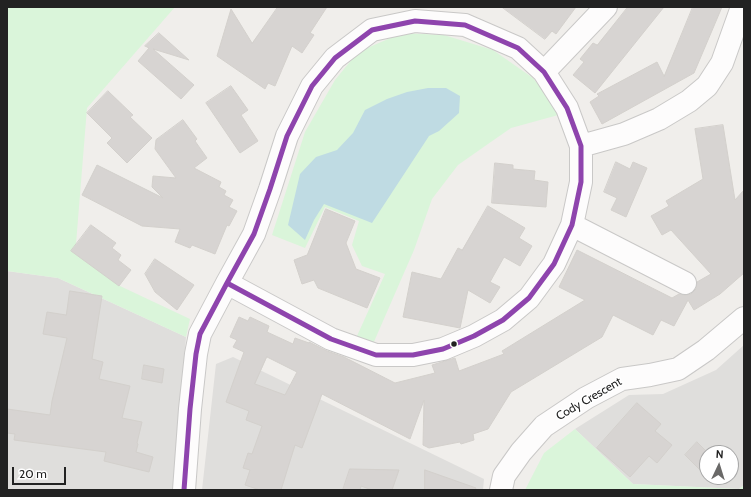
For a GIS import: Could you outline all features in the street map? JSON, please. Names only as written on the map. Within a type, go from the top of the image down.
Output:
[{"type":"street","points":[[544,72],[606,7]]},
{"type":"street","points":[[581,146],[624,134],[659,119],[689,101],[708,86],[722,63],[742,7]]},
{"type":"street","points":[[184,490],[190,409],[196,354],[200,334],[227,283],[254,234],[287,136],[312,86],[335,58],[372,30],[415,21],[464,25],[518,48],[544,72],[567,108],[581,146],[581,182],[572,225],[554,264],[529,298],[503,320],[474,336],[443,349],[412,355],[376,355],[331,338],[227,283]]},
{"type":"street","points":[[572,225],[685,282]]},
{"type":"street","name":"Cody Crescent","points":[[501,490],[504,476],[521,452],[544,426],[586,398],[622,379],[678,369],[706,350],[744,318]]},
{"type":"shaded area","points":[[7,271],[58,278],[186,337],[173,490],[7,490]]},
{"type":"shaded area","points":[[744,345],[744,485],[739,489],[633,484],[575,429],[629,395],[663,394],[716,370]]},
{"type":"shaded area","points":[[233,357],[484,479],[483,490],[202,490],[216,364]]},
{"type":"green space","points":[[7,7],[175,7],[87,108],[76,244],[120,286],[190,319],[186,337],[58,278],[7,271]]},
{"type":"green space","points":[[402,33],[444,35],[493,50],[533,78],[562,114],[511,128],[458,165],[432,199],[414,250],[373,344],[357,336],[385,274],[362,266],[352,245],[359,221],[325,207],[305,248],[272,235],[305,132],[335,80],[358,52]]},
{"type":"green space","points":[[575,429],[633,484],[739,489],[744,485],[744,490],[525,490],[544,453]]},
{"type":"water","points":[[428,88],[446,88],[460,96],[459,113],[439,131],[429,136],[372,223],[324,204],[314,220],[305,240],[288,225],[300,174],[316,157],[337,150],[353,133],[365,110],[387,99],[407,92]]},
{"type":"building","points":[[278,7],[327,7],[310,33],[314,35],[302,53],[292,46],[275,86],[268,83],[265,89],[217,56],[231,9],[252,43]]},
{"type":"building","points":[[502,7],[576,7],[556,34],[552,31],[545,39]]},
{"type":"building","points":[[628,7],[664,7],[595,93],[573,75],[584,62],[580,59],[593,43],[597,45]]},
{"type":"building","points":[[693,7],[722,7],[694,73],[602,124],[590,102],[599,96],[597,94],[657,62],[664,76]]},
{"type":"building","points":[[159,33],[189,60],[153,49],[194,85],[181,99],[138,61],[149,48],[145,46]]},
{"type":"building","points":[[231,86],[248,110],[241,115],[258,141],[240,153],[206,103]]},
{"type":"building","points":[[108,91],[133,115],[130,117],[152,138],[127,163],[107,143],[112,138],[87,113]]},
{"type":"building","points":[[183,120],[197,139],[195,141],[207,158],[194,168],[221,182],[219,187],[226,191],[224,195],[233,200],[229,207],[237,211],[229,226],[227,225],[215,254],[192,245],[190,248],[175,242],[180,229],[142,226],[82,195],[97,165],[163,198],[152,187],[153,176],[176,178],[155,149],[156,140]]},
{"type":"building","points":[[723,125],[735,200],[744,190],[744,273],[720,294],[694,310],[688,300],[674,326],[661,320],[653,335],[613,315],[602,337],[511,392],[488,429],[473,434],[474,440],[461,444],[460,442],[429,448],[423,445],[424,400],[410,439],[322,394],[302,448],[295,445],[281,490],[260,490],[245,485],[250,470],[243,468],[248,453],[252,454],[262,426],[246,420],[249,411],[226,402],[244,352],[233,347],[237,340],[230,337],[239,317],[248,321],[250,317],[269,326],[267,332],[293,344],[295,338],[309,342],[344,357],[395,383],[435,373],[432,365],[455,358],[459,371],[504,354],[502,351],[585,300],[559,287],[577,250],[672,298],[679,294],[691,294],[696,289],[697,282],[711,274],[671,230],[662,235],[651,216],[669,206],[666,201],[703,179],[695,129]],"holes":[[[267,357],[297,372],[285,395],[255,384]]]},
{"type":"building","points":[[616,162],[630,169],[633,162],[647,168],[626,217],[611,210],[617,198],[604,192]]},
{"type":"building","points":[[495,163],[513,165],[513,169],[535,171],[534,180],[548,182],[546,207],[492,203]]},
{"type":"building","points":[[488,206],[525,228],[519,238],[532,246],[520,266],[504,257],[490,282],[500,287],[490,303],[468,290],[460,328],[403,317],[412,272],[441,279],[458,248],[462,250]]},
{"type":"building","points":[[326,209],[355,221],[346,243],[356,269],[380,278],[367,308],[318,288],[314,280],[302,284],[294,260],[307,255]]},
{"type":"building","points":[[91,225],[116,243],[112,248],[121,255],[118,260],[131,270],[119,286],[71,251]]},
{"type":"building","points":[[155,259],[194,285],[177,310],[155,292],[145,274]]},
{"type":"building","points":[[70,291],[102,296],[92,359],[103,362],[99,379],[130,386],[122,418],[142,422],[136,452],[153,457],[149,472],[104,461],[106,452],[14,440],[15,434],[7,433],[7,409],[50,415],[67,338],[43,334],[47,312],[66,315]]},
{"type":"building","points":[[144,365],[164,369],[162,383],[142,379]]},
{"type":"building","points":[[637,403],[661,424],[655,431],[672,445],[657,463],[649,456],[630,477],[597,448]]},
{"type":"building","points":[[697,442],[700,445],[699,469],[685,455]]},
{"type":"building","points":[[350,469],[399,470],[392,490],[372,490],[361,486],[360,490],[343,490]]},
{"type":"building","points":[[425,470],[476,488],[475,490],[425,490]]},
{"type":"transit line","points":[[415,21],[465,25],[518,48],[544,72],[567,108],[581,146],[581,182],[572,225],[554,264],[529,298],[503,320],[474,336],[443,349],[413,355],[376,355],[331,339],[227,283],[254,234],[287,136],[312,86],[335,58],[372,30],[415,21]]},
{"type":"transit line","points":[[184,490],[190,409],[196,354],[200,334],[227,283]]}]
